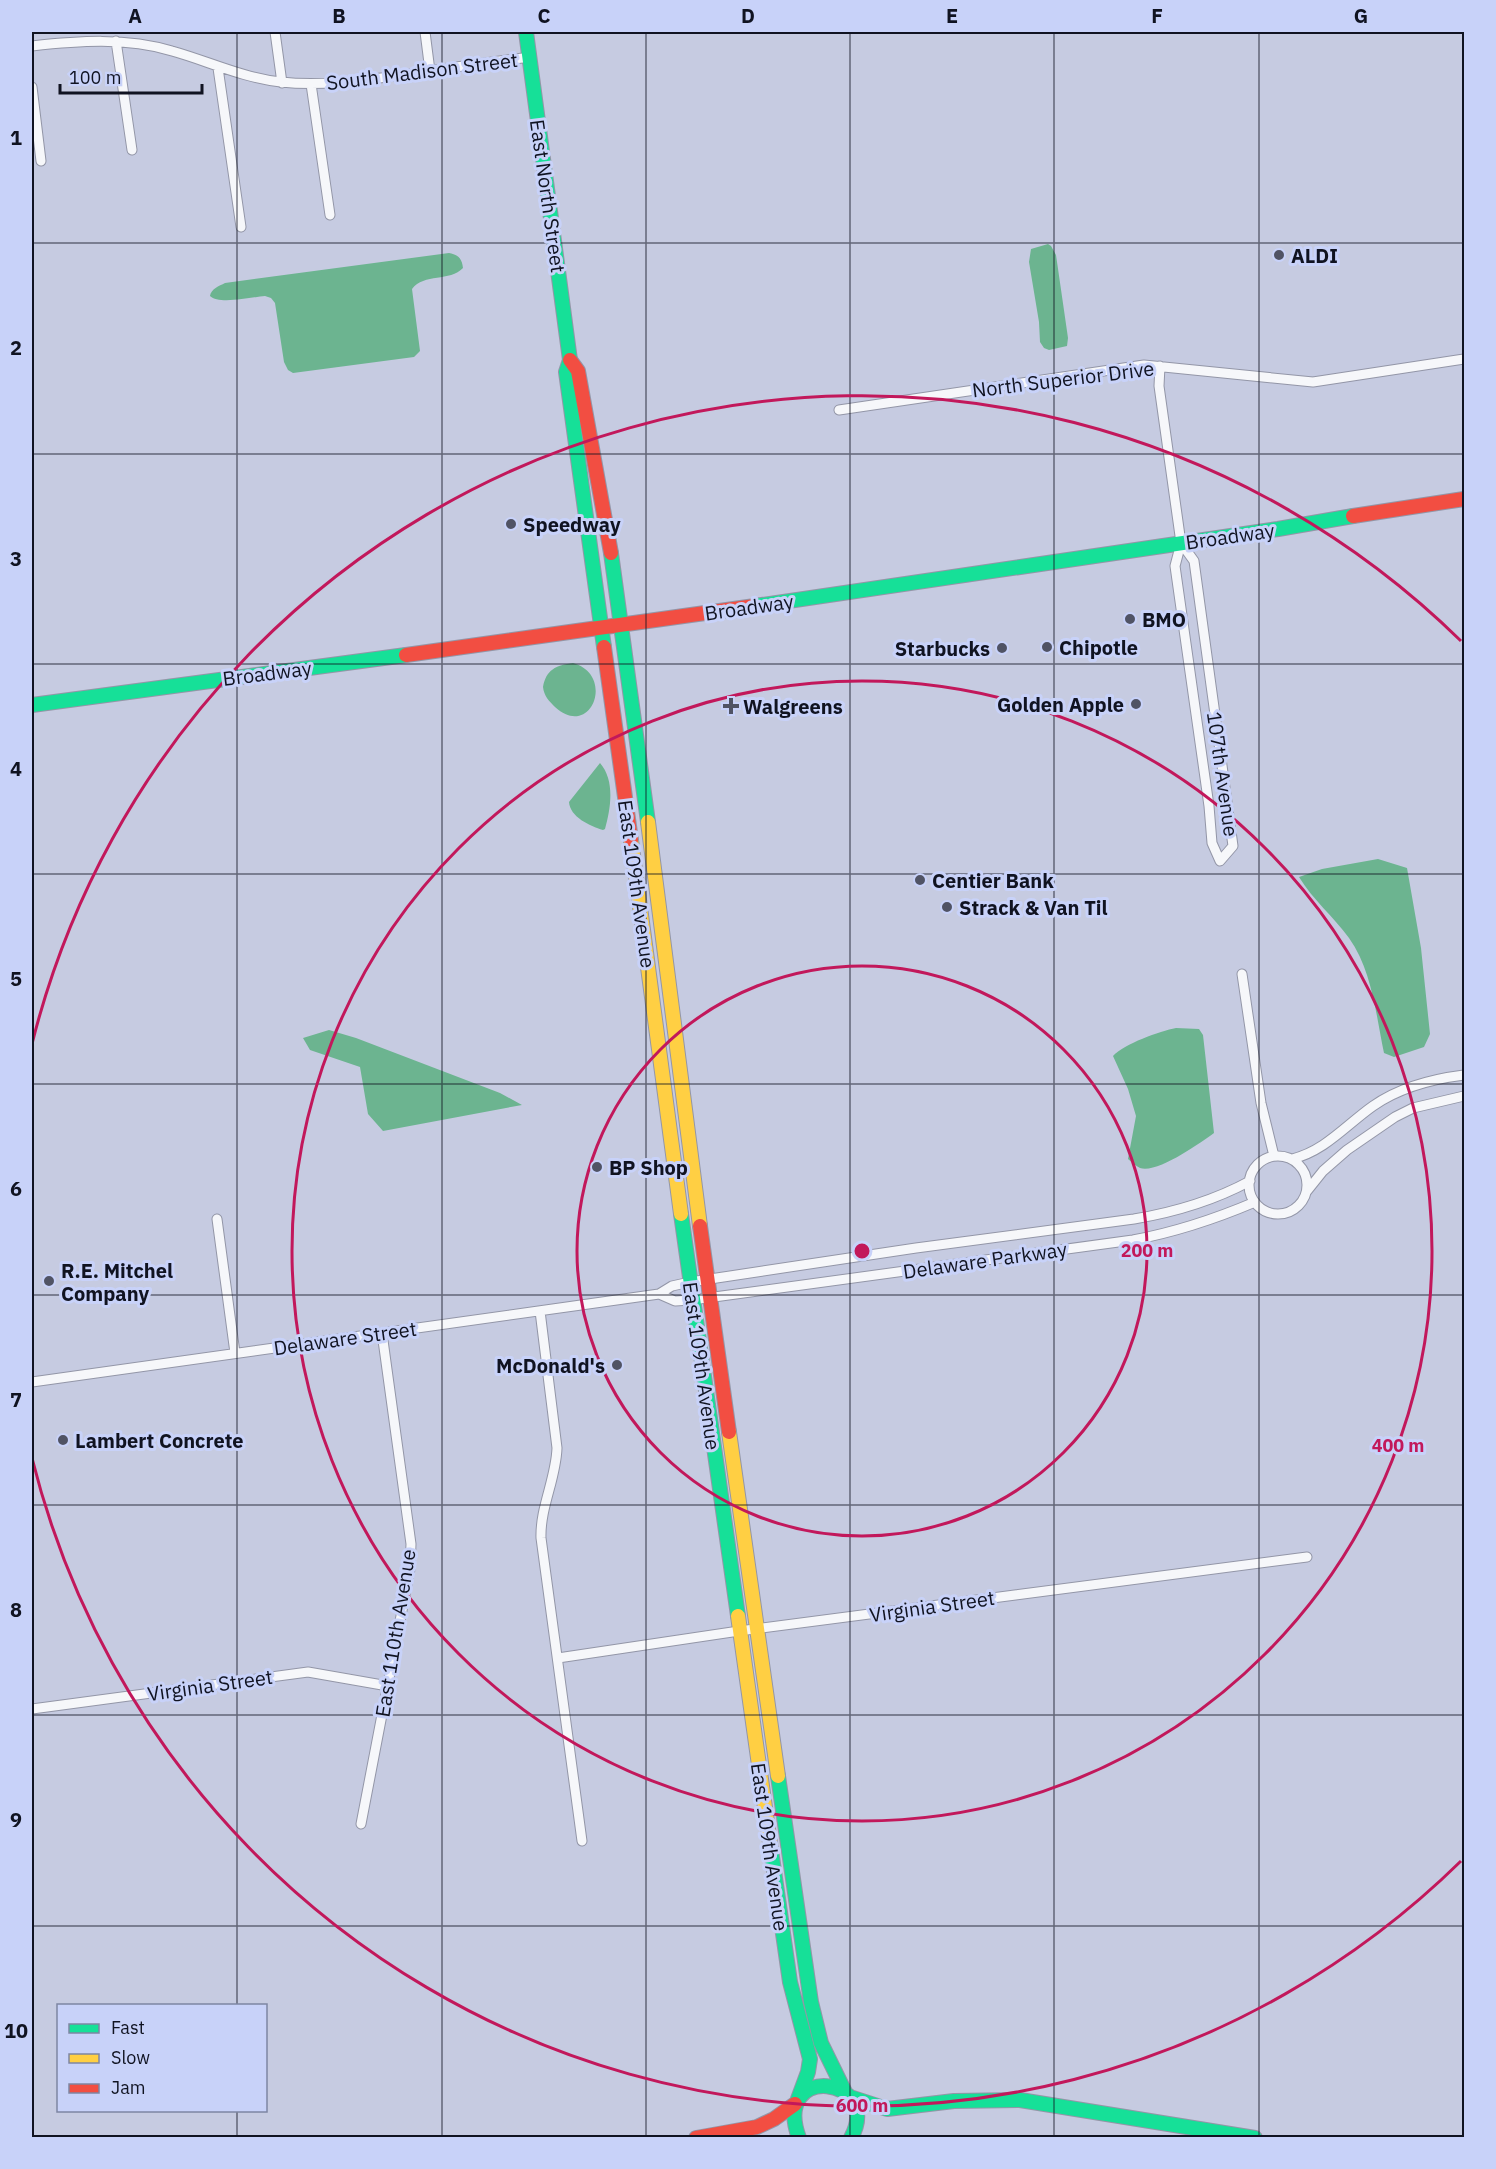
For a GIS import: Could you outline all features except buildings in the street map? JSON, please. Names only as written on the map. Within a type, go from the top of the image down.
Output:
[{"type":"main road","name":"East North Street","points":[[526,32],[570,360],[566,372],[601,628]]},
{"type":"main road","name":"East North Street","points":[[570,360],[578,370],[607,528],[620,625]]},
{"type":"main road","name":"Broadway","points":[[32,705],[601,628],[1464,499]]},
{"type":"main road","name":"East 109th Avenue","points":[[620,625],[651,836],[709,1298],[759,1629],[811,2002],[824,2049],[854,2103],[858,2117],[851,2138]]},
{"type":"main road","name":"East 109th Avenue","points":[[601,628],[692,1300],[790,1982],[809,2056],[808,2072],[792,2115],[793,2126],[799,2138]]},
{"type":"main road","points":[[696,2138],[757,2127],[774,2119],[811,2088],[822,2085],[837,2087],[848,2095],[887,2109],[954,2101],[1020,2100],[1255,2138]]},
{"type":"street","points":[[126,32],[128,43]]},
{"type":"street","points":[[275,32],[282,82]]},
{"type":"street","points":[[424,32],[430,71]]},
{"type":"street","points":[[116,41],[132,150]]},
{"type":"street","name":"South Madison Street","points":[[32,46],[116,41],[171,50],[218,68],[264,80],[311,84],[359,81],[530,57]]},
{"type":"street","points":[[218,68],[241,227]]},
{"type":"street","points":[[311,84],[330,215]]},
{"type":"street","points":[[32,87],[41,161]]},
{"type":"street","name":"North Superior Drive","points":[[839,410],[1144,365],[1313,382],[1464,359]]},
{"type":"street","name":"107th Avenue","points":[[1160,366],[1159,386],[1181,543],[1175,566],[1209,806],[1212,843],[1220,861],[1233,846],[1194,561],[1181,543]]},
{"type":"street","points":[[1242,974],[1261,1103],[1274,1156]]},
{"type":"street","points":[[1464,1075],[1431,1081],[1396,1093],[1372,1106],[1314,1153],[1292,1159],[1274,1156],[1265,1159],[1258,1165],[1250,1181],[1250,1189],[1256,1202],[1262,1209],[1280,1214],[1297,1207],[1323,1170],[1347,1150],[1395,1117],[1413,1108],[1464,1096]]},
{"type":"street","points":[[1292,1159],[1305,1173],[1307,1191]]},
{"type":"street","name":"Delaware Parkway","points":[[707,1280],[1164,1214],[1202,1204],[1250,1181]]},
{"type":"street","name":"Delaware Parkway","points":[[709,1298],[1133,1240],[1171,1233],[1209,1222],[1256,1202]]},
{"type":"street","points":[[217,1219],[235,1353]]},
{"type":"street","name":"Delaware Street","points":[[32,1382],[659,1294],[672,1286],[707,1280]]},
{"type":"street","name":"Delaware Street","points":[[659,1294],[675,1301],[709,1298]]},
{"type":"street","points":[[540,1311],[557,1448],[555,1469],[541,1519],[541,1538],[582,1841]]},
{"type":"street","name":"East 110th Avenue","points":[[361,1824],[410,1569],[411,1544],[382,1333]]},
{"type":"street","name":"Virginia Street","points":[[558,1658],[739,1631],[1307,1557]]},
{"type":"street","name":"Virginia Street","points":[[32,1709],[308,1672],[388,1686]]},
{"type":"shaded area","points":[[1048,244],[1056,255],[1068,338],[1067,346],[1049,350],[1044,348],[1040,342],[1029,262],[1031,249]]},
{"type":"shaded area","points":[[449,253],[459,258],[463,268],[451,275],[423,281],[412,289],[420,351],[414,357],[293,373],[288,370],[284,362],[275,303],[271,298],[265,296],[221,300],[210,296],[214,290],[225,283]]},
{"type":"shaded area","points":[[573,663],[586,670],[593,680],[596,691],[594,702],[588,711],[579,716],[568,715],[555,707],[546,696],[543,687],[549,672],[562,665]]},
{"type":"shaded area","points":[[600,763],[610,786],[610,803],[603,830],[577,816],[569,802]]},
{"type":"shaded area","points":[[1378,859],[1407,868],[1421,948],[1430,1034],[1424,1047],[1394,1057],[1384,1053],[1372,993],[1357,951],[1343,930],[1299,877],[1322,869]]},
{"type":"shaded area","points":[[1176,1028],[1199,1029],[1203,1035],[1214,1133],[1167,1162],[1147,1169],[1140,1168],[1128,1159],[1136,1116],[1128,1089],[1113,1056],[1118,1051],[1152,1035]]},
{"type":"shaded area","points":[[329,1030],[356,1038],[500,1093],[522,1105],[383,1131],[368,1114],[360,1067],[310,1050],[303,1038]]},
{"type":"traffic: fast","points":[[526,32],[570,360],[566,372],[604,647]]},
{"type":"traffic: fast","points":[[755,606],[1353,516]]},
{"type":"traffic: fast","points":[[611,553],[648,822]]},
{"type":"traffic: fast","points":[[32,705],[406,655]]},
{"type":"traffic: fast","points":[[681,1214],[738,1616]]},
{"type":"traffic: fast","points":[[778,1776],[811,2002],[821,2043],[845,2092]]},
{"type":"traffic: fast","points":[[771,1850],[790,1982],[810,2059],[808,2072],[798,2099]]},
{"type":"traffic: fast","points":[[799,2138],[795,2114],[800,2097],[812,2088],[827,2086],[842,2091],[853,2101],[857,2117],[851,2138]]},
{"type":"traffic: fast","points":[[850,2097],[887,2109],[954,2101],[1020,2100],[1255,2138]]},
{"type":"traffic: slow","points":[[648,822],[700,1226]]},
{"type":"traffic: slow","points":[[631,840],[681,1214]]},
{"type":"traffic: slow","points":[[729,1432],[778,1776]]},
{"type":"traffic: slow","points":[[738,1616],[771,1850]]},
{"type":"traffic: jam","points":[[570,360],[578,371],[611,553]]},
{"type":"traffic: jam","points":[[1353,516],[1464,499]]},
{"type":"traffic: jam","points":[[406,655],[755,606]]},
{"type":"traffic: jam","points":[[604,647],[631,840]]},
{"type":"traffic: jam","points":[[700,1226],[729,1432]]},
{"type":"traffic: jam","points":[[696,2138],[757,2127],[774,2119],[795,2104]]},
{"type":"place","name":"ALDI","points":[[1279,255]]},
{"type":"place","name":"Speedway","points":[[511,524]]},
{"type":"place","name":"BMO","points":[[1130,619]]},
{"type":"place","name":"Chipotle","points":[[1047,647]]},
{"type":"place","name":"Starbucks","points":[[1002,648]]},
{"type":"place","name":"Golden Apple","points":[[1136,704]]},
{"type":"place","name":"Walgreens","points":[[731,706]]},
{"type":"place","name":"Centier Bank","points":[[920,880]]},
{"type":"place","name":"Strack & Van Til","points":[[947,907]]},
{"type":"place","name":"BP Shop","points":[[597,1167]]},
{"type":"place","name":"R.E. Mitchel Company","points":[[49,1281]]},
{"type":"place","name":"McDonald's","points":[[617,1365]]},
{"type":"place","name":"Lambert Concrete","points":[[63,1440]]}]
